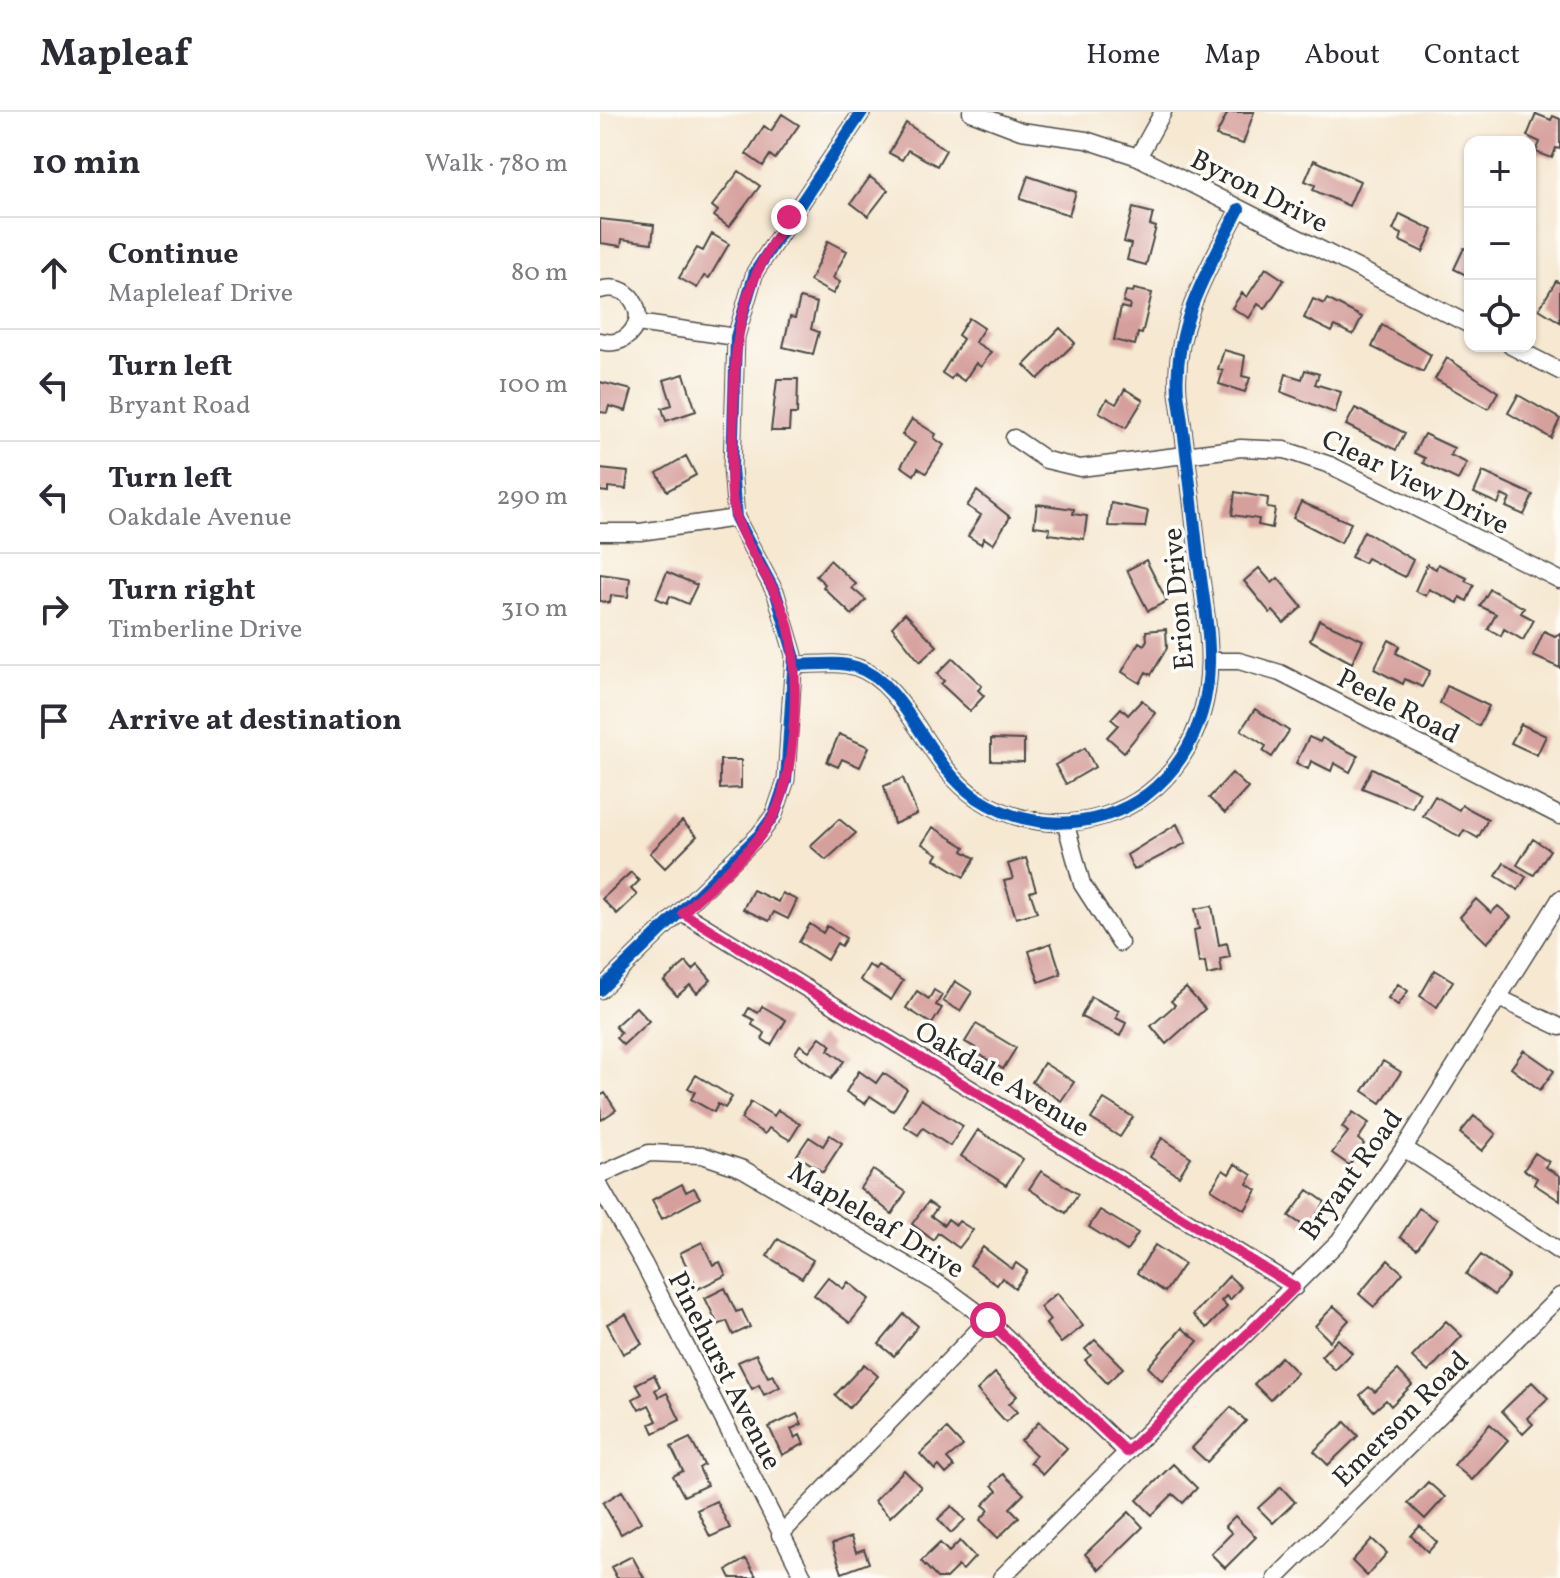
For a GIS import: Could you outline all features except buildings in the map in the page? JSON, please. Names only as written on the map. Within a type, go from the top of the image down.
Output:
[{"type":"street","points":[[600,990],[683,913],[759,835],[774,815],[786,780],[795,665],[785,617],[736,518],[732,468],[736,337],[755,272],[862,112]]},
{"type":"street","name":"Byron Drive","points":[[971,112],[1021,131],[1086,140],[1138,157],[1464,322]]},
{"type":"street","points":[[1138,157],[1163,112]]},
{"type":"street","name":"Erion Drive","points":[[795,665],[846,665],[870,674],[894,694],[924,741],[961,786],[977,798],[1014,816],[1066,825],[1134,805],[1170,774],[1190,747],[1204,707],[1209,661],[1188,453],[1178,393],[1179,352],[1196,294],[1239,209]]},
{"type":"street","points":[[600,290],[617,289],[631,297],[637,307],[637,323],[621,341],[600,341]]},
{"type":"street","points":[[637,323],[736,337]]},
{"type":"street","points":[[1523,352],[1560,371]]},
{"type":"street","name":"Clear View Drive","points":[[1014,438],[1046,460],[1080,468],[1188,453],[1266,447],[1307,456],[1560,580]]},
{"type":"street","points":[[600,532],[640,532],[736,518]]},
{"type":"street","name":"Peele Road","points":[[1209,661],[1239,661],[1280,673],[1560,816]]},
{"type":"street","points":[[1066,825],[1082,884],[1120,943]]},
{"type":"street","name":"Bryant Road","points":[[1001,1578],[1339,1241],[1404,1148],[1560,899]]},
{"type":"street","name":"Oakdale Avenue","points":[[683,913],[1295,1287]]},
{"type":"street","points":[[1499,998],[1560,1027]]},
{"type":"street","points":[[1404,1148],[1560,1252]]},
{"type":"street","name":"Mapleleaf Drive","points":[[600,1175],[649,1153],[682,1152],[721,1160],[942,1286],[988,1320],[1127,1452]]},
{"type":"street","name":"Pinehurst Avenue","points":[[600,1187],[644,1264],[804,1578]]},
{"type":"street","name":"Emerson Road","points":[[1276,1578],[1560,1296]]},
{"type":"street","points":[[780,1535],[988,1320]]},
{"type":"cycle path","points":[[600,990],[759,835],[774,815],[786,780],[794,655],[776,594],[736,518],[732,468],[736,337],[755,272],[862,112]]},
{"type":"cycle path","points":[[795,665],[849,665],[874,676],[904,707],[960,784],[977,798],[1023,818],[1055,823],[1104,816],[1149,793],[1166,777],[1181,758],[1202,713],[1209,663],[1207,623],[1178,393],[1181,344],[1195,297],[1239,209]]},
{"type":"route","points":[[789,217],[755,272],[739,317],[734,355],[732,468],[736,518],[776,594],[791,636],[795,689],[786,780],[782,798],[766,826],[683,913],[1295,1287],[1127,1452],[988,1320]]}]
